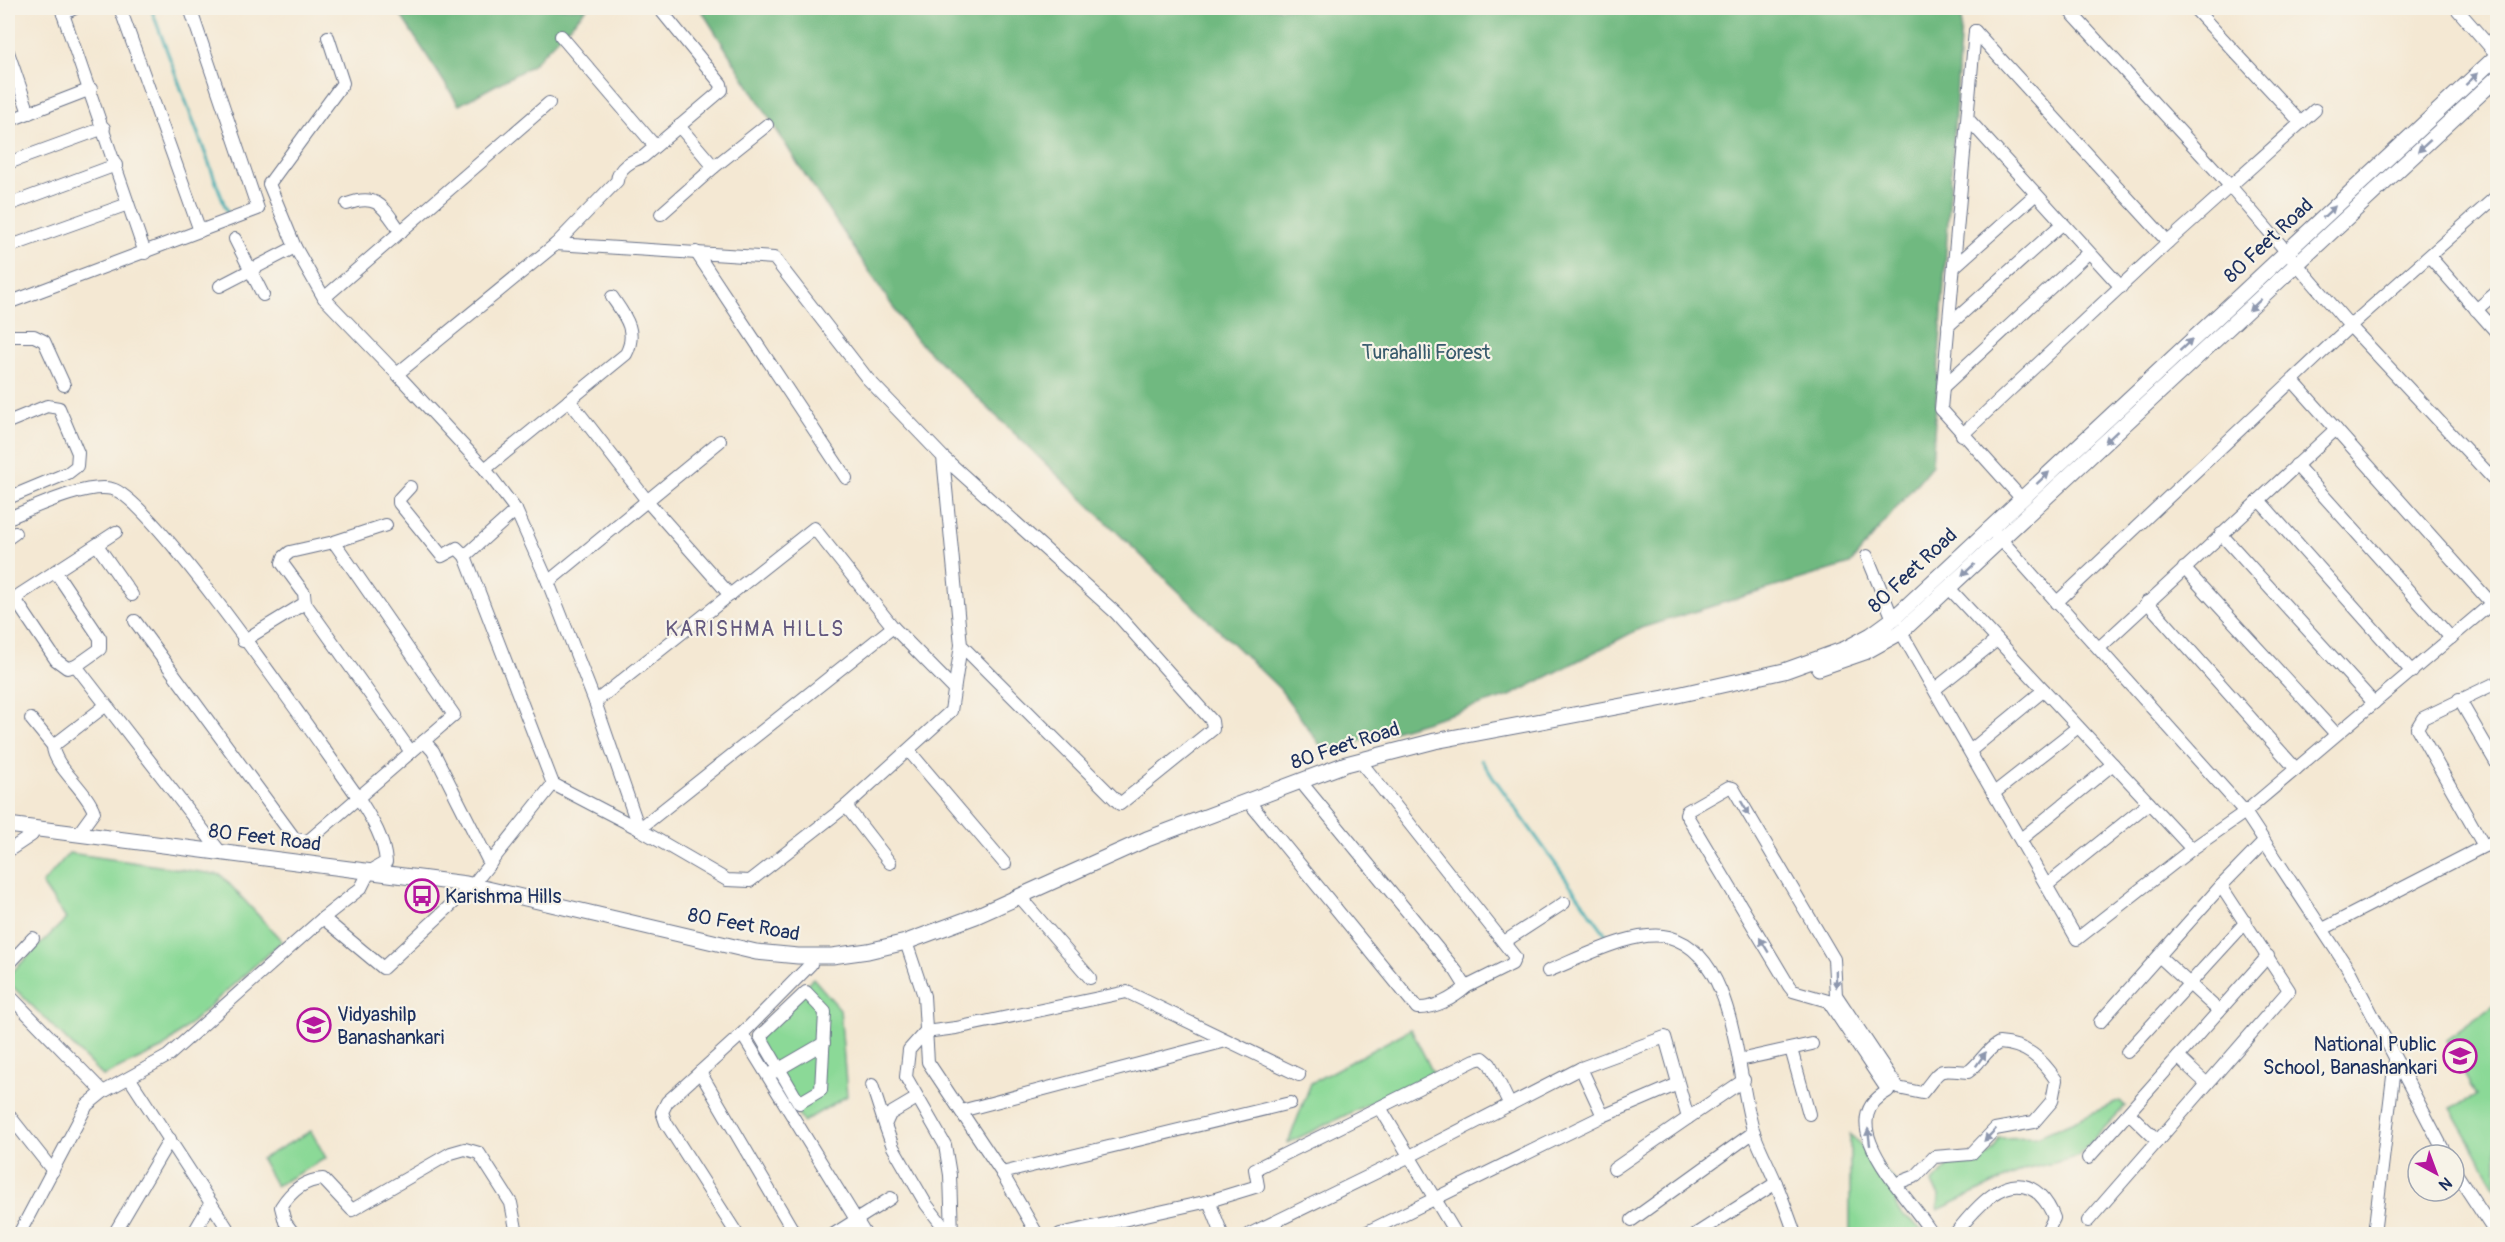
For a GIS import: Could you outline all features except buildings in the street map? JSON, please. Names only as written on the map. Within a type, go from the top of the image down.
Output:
[{"type":"main road","name":"80 Feet Road","points":[[1897,625],[1989,527],[2497,55]]},
{"type":"main road","name":"80 Feet Road","points":[[469,889],[731,955],[776,962],[811,964],[851,962],[907,946],[1150,846],[1364,766],[1436,748],[1665,706],[1784,671],[1839,651],[1897,625],[1949,588],[2498,77]]},
{"type":"main road","name":"80 Feet Road","points":[[1021,900],[1147,839],[1362,759],[1435,741],[1732,686]]},
{"type":"main road","name":"80 Feet Road","points":[[8,825],[221,853],[367,876]]},
{"type":"main road","name":"80 Feet Road","points":[[8,831],[469,889],[767,953],[832,956],[907,946]]},
{"type":"street","points":[[75,8],[62,11],[91,89],[145,253]]},
{"type":"street","points":[[120,8],[200,231]]},
{"type":"street","points":[[8,303],[258,209],[190,8]]},
{"type":"street","points":[[396,374],[556,244],[617,181],[621,171],[634,159],[643,157],[722,90],[721,84],[659,8]]},
{"type":"street","points":[[2067,8],[2231,187],[2350,326],[2498,484]]},
{"type":"street","points":[[2194,8],[2301,123]]},
{"type":"street","points":[[2456,8],[2497,55]]},
{"type":"street","points":[[2021,498],[1941,409],[1975,31],[2168,242]]},
{"type":"street","points":[[561,36],[656,146]]},
{"type":"street","points":[[328,37],[343,83],[269,184],[278,212],[324,298],[484,469],[516,510],[548,582],[595,702],[639,829]]},
{"type":"street","points":[[8,52],[29,113]]},
{"type":"street","points":[[8,121],[91,89]]},
{"type":"street","points":[[324,298],[549,103]]},
{"type":"street","points":[[1962,435],[2168,242],[2315,110]]},
{"type":"street","points":[[1968,119],[2121,287]]},
{"type":"street","points":[[661,214],[767,124]]},
{"type":"street","points":[[679,126],[714,167]]},
{"type":"street","points":[[8,163],[104,128]]},
{"type":"street","points":[[8,205],[116,165]]},
{"type":"street","points":[[1954,267],[2036,194]]},
{"type":"street","points":[[2056,603],[2350,326],[2498,195]]},
{"type":"street","points":[[347,204],[363,198],[374,200],[401,232]]},
{"type":"street","points":[[8,247],[128,204]]},
{"type":"street","points":[[1948,326],[2062,224]]},
{"type":"street","points":[[235,239],[262,295]]},
{"type":"street","points":[[556,244],[774,258],[867,378],[943,457],[1116,613],[1212,721],[1213,729],[1120,804],[961,645]]},
{"type":"street","points":[[220,286],[295,246]]},
{"type":"street","points":[[696,252],[846,478]]},
{"type":"street","points":[[1943,387],[2088,252]]},
{"type":"street","points":[[2430,257],[2498,334]]},
{"type":"street","points":[[2476,310],[2498,291]]},
{"type":"street","points":[[484,469],[626,354],[632,336],[628,322],[612,297]]},
{"type":"street","points":[[8,336],[34,336],[44,341],[64,385]]},
{"type":"street","points":[[1867,556],[1897,625],[2077,939],[2192,849],[2246,812],[2494,600],[2293,381]]},
{"type":"street","points":[[569,400],[648,502],[730,595]]},
{"type":"street","points":[[8,422],[47,406],[59,408],[78,453],[77,466],[68,474],[11,496],[21,513]]},
{"type":"street","points":[[2099,648],[2336,429]]},
{"type":"street","points":[[548,582],[720,441]]},
{"type":"street","points":[[410,487],[399,503],[418,530],[442,556],[457,548],[465,556],[553,784],[639,829],[727,880],[750,881],[846,806],[951,711],[961,645],[943,457]]},
{"type":"street","points":[[2296,465],[2451,638]]},
{"type":"street","points":[[8,518],[52,500],[94,489],[112,489],[127,497],[141,509],[187,562],[358,797],[385,847],[386,862],[367,876],[361,888],[323,918],[168,1056],[103,1092],[87,1105],[19,1234]]},
{"type":"street","points":[[2259,500],[2412,672]]},
{"type":"street","points":[[465,556],[516,510]]},
{"type":"street","points":[[386,525],[334,542],[290,552],[284,556],[282,563],[304,593],[305,603],[411,753]]},
{"type":"street","points":[[1989,527],[2246,812],[2349,970],[2440,1143]]},
{"type":"street","points":[[595,702],[814,528],[893,627],[954,689]]},
{"type":"street","points":[[56,571],[100,638],[100,649],[76,666],[67,668],[56,660],[17,602],[19,595],[116,532]]},
{"type":"street","points":[[2222,534],[2374,703]]},
{"type":"street","points":[[135,621],[295,839],[308,841],[454,716],[334,542]]},
{"type":"street","points":[[97,545],[132,595]]},
{"type":"street","points":[[2184,568],[2336,734]]},
{"type":"street","points":[[1949,588],[2192,849]]},
{"type":"street","points":[[2147,602],[2296,769]]},
{"type":"street","points":[[243,641],[305,603]]},
{"type":"street","points":[[639,829],[893,627]]},
{"type":"street","points":[[1935,689],[1997,640]]},
{"type":"street","points":[[76,666],[221,853]]},
{"type":"street","points":[[2484,846],[2418,728],[2418,722],[2459,699],[2498,682]]},
{"type":"street","points":[[1970,751],[2044,690]]},
{"type":"street","points":[[2459,699],[2498,766]]},
{"type":"street","points":[[53,746],[105,706]]},
{"type":"street","points":[[31,719],[53,746],[55,756],[91,802],[94,813],[78,834]]},
{"type":"street","points":[[1994,793],[2078,727]]},
{"type":"street","points":[[424,741],[433,751],[490,864]]},
{"type":"street","points":[[909,751],[1005,864]]},
{"type":"street","points":[[2020,839],[2113,764]]},
{"type":"street","points":[[1253,807],[1417,1008],[1426,1009],[1457,995],[1466,987],[1515,960],[1515,957],[1364,766]]},
{"type":"street","points":[[323,918],[383,968],[469,889],[553,784]]},
{"type":"street","points":[[1305,787],[1466,987]]},
{"type":"street","points":[[1848,1020],[1828,1001],[1793,991],[1789,986],[1687,811],[1729,787],[1734,788],[1834,959],[1836,995],[1848,1020],[1883,1075],[1898,1089],[1922,1093],[1940,1071],[1948,1068],[1968,1072],[1977,1066],[1984,1052],[1999,1043],[2011,1044],[2040,1056],[2056,1080],[2052,1101],[2034,1122],[1995,1129],[1971,1154],[1934,1157],[1916,1176],[1895,1184]]},
{"type":"street","points":[[2047,885],[2149,803]]},
{"type":"street","points":[[846,806],[890,863]]},
{"type":"street","points":[[8,851],[32,835]]},
{"type":"street","points":[[2100,1022],[2221,886],[2260,836]]},
{"type":"street","points":[[2323,929],[2498,839]]},
{"type":"street","points":[[2088,1221],[2289,990],[2221,886]]},
{"type":"street","points":[[1021,900],[1089,978]]},
{"type":"street","points":[[1504,942],[1564,903]]},
{"type":"street","points":[[2127,1052],[2246,922]]},
{"type":"street","points":[[1548,971],[1630,939],[1651,936],[1669,937],[1688,946],[1713,975],[1721,990],[1744,1080],[1754,1132],[1795,1234]]},
{"type":"street","points":[[8,965],[33,938]]},
{"type":"street","points":[[907,946],[924,996],[928,1062],[1002,1173],[1037,1234]]},
{"type":"street","points":[[2159,956],[2219,1011]]},
{"type":"street","points":[[2088,1158],[2268,956]]},
{"type":"street","points":[[737,1234],[666,1123],[662,1112],[668,1102],[742,1034],[811,964]]},
{"type":"street","points":[[742,1034],[774,1073],[799,1103],[821,1090],[825,1012],[806,992],[760,1036],[774,1073],[865,1234]]},
{"type":"street","points":[[950,1234],[950,1175],[945,1145],[906,1077],[909,1050],[925,1032],[956,1028],[1127,992],[1299,1075]]},
{"type":"street","points":[[8,994],[103,1092]]},
{"type":"street","points":[[1250,1234],[1410,1156],[1581,1068],[1665,1037],[1688,1118]]},
{"type":"street","points":[[961,1111],[1226,1041]]},
{"type":"street","points":[[774,1073],[824,1043]]},
{"type":"street","points":[[1739,1060],[1812,1044]]},
{"type":"street","points":[[1791,1049],[1809,1114]]},
{"type":"street","points":[[2178,1057],[2207,1084]]},
{"type":"street","points":[[1060,1234],[1209,1201],[1258,1186],[1255,1169],[1462,1066],[1483,1058],[1490,1064],[1510,1105]]},
{"type":"street","points":[[2372,1233],[2395,1060]]},
{"type":"street","points":[[1581,1068],[1603,1116]]},
{"type":"street","points":[[700,1072],[795,1234]]},
{"type":"street","points":[[1883,1075],[1888,1091],[1875,1099],[1868,1113],[1871,1149],[1895,1184],[1923,1217],[1932,1234]]},
{"type":"street","points":[[130,1079],[231,1234]]},
{"type":"street","points":[[1614,1169],[1744,1080]]},
{"type":"street","points":[[1363,1234],[1603,1116],[1678,1084]]},
{"type":"street","points":[[872,1085],[893,1147],[933,1216],[950,1234]]},
{"type":"street","points":[[884,1122],[890,1114],[917,1098]]},
{"type":"street","points":[[1002,1173],[1290,1102]]},
{"type":"street","points":[[1381,1108],[1456,1234]]},
{"type":"street","points":[[2129,1113],[2158,1142]]},
{"type":"street","points":[[8,1114],[53,1171]]},
{"type":"street","points":[[1632,1220],[1754,1132]]},
{"type":"street","points":[[114,1234],[170,1139]]},
{"type":"street","points":[[294,1234],[285,1222],[281,1207],[291,1192],[313,1179],[323,1179],[352,1210],[451,1153],[465,1149],[479,1153],[511,1203],[517,1234]]},
{"type":"street","points":[[1696,1234],[1776,1183]]},
{"type":"street","points":[[1955,1234],[1995,1193],[2013,1186],[2025,1186],[2043,1198],[2052,1213],[2054,1218],[2046,1234]]},
{"type":"street","points":[[2466,1188],[2496,1234]]},
{"type":"street","points":[[834,1234],[891,1198]]},
{"type":"street","points":[[1209,1201],[1222,1234]]},
{"type":"street","points":[[193,1234],[211,1203]]},
{"type":"green space","points":[[396,8],[587,8],[531,66],[459,105]]},
{"type":"green space","name":"Turahalli Forest","points":[[700,8],[1962,8],[1932,465],[1850,564],[1641,628],[1510,696],[1325,752],[1280,689],[911,334],[798,164]]},
{"type":"green space","points":[[69,853],[221,875],[282,941],[163,1048],[103,1076],[8,982],[8,976],[66,919],[42,884]]},
{"type":"green space","points":[[813,978],[840,1009],[847,1096],[803,1122],[749,1037]]},
{"type":"green space","points":[[2497,1003],[2497,1189],[2451,1108],[2476,1096],[2446,1040]]},
{"type":"green space","points":[[1411,1029],[1433,1073],[1288,1143],[1311,1083]]},
{"type":"green space","points":[[2120,1101],[2125,1106],[2077,1157],[2024,1170],[1938,1210],[1939,1195],[1932,1184],[1953,1161],[1968,1163],[1981,1160],[1992,1151],[1999,1138],[2037,1137]]},
{"type":"green space","points":[[311,1131],[326,1158],[276,1186],[261,1159]]},
{"type":"green space","points":[[1850,1134],[1899,1185],[1896,1196],[1898,1210],[1925,1234],[1850,1234]]},
{"type":"waterway","points":[[151,8],[229,217]]},
{"type":"waterway","points":[[1481,760],[1607,936]]},
{"type":"place","name":"Karishma Hills","points":[[422,896]]},
{"type":"place","name":"Vidyashilp Banashankari","points":[[314,1025]]},
{"type":"place","name":"National Public School, Banashankari","points":[[2460,1056]]},
{"type":"district","name":"KARISHMA HILLS","points":[[755,629]]}]
